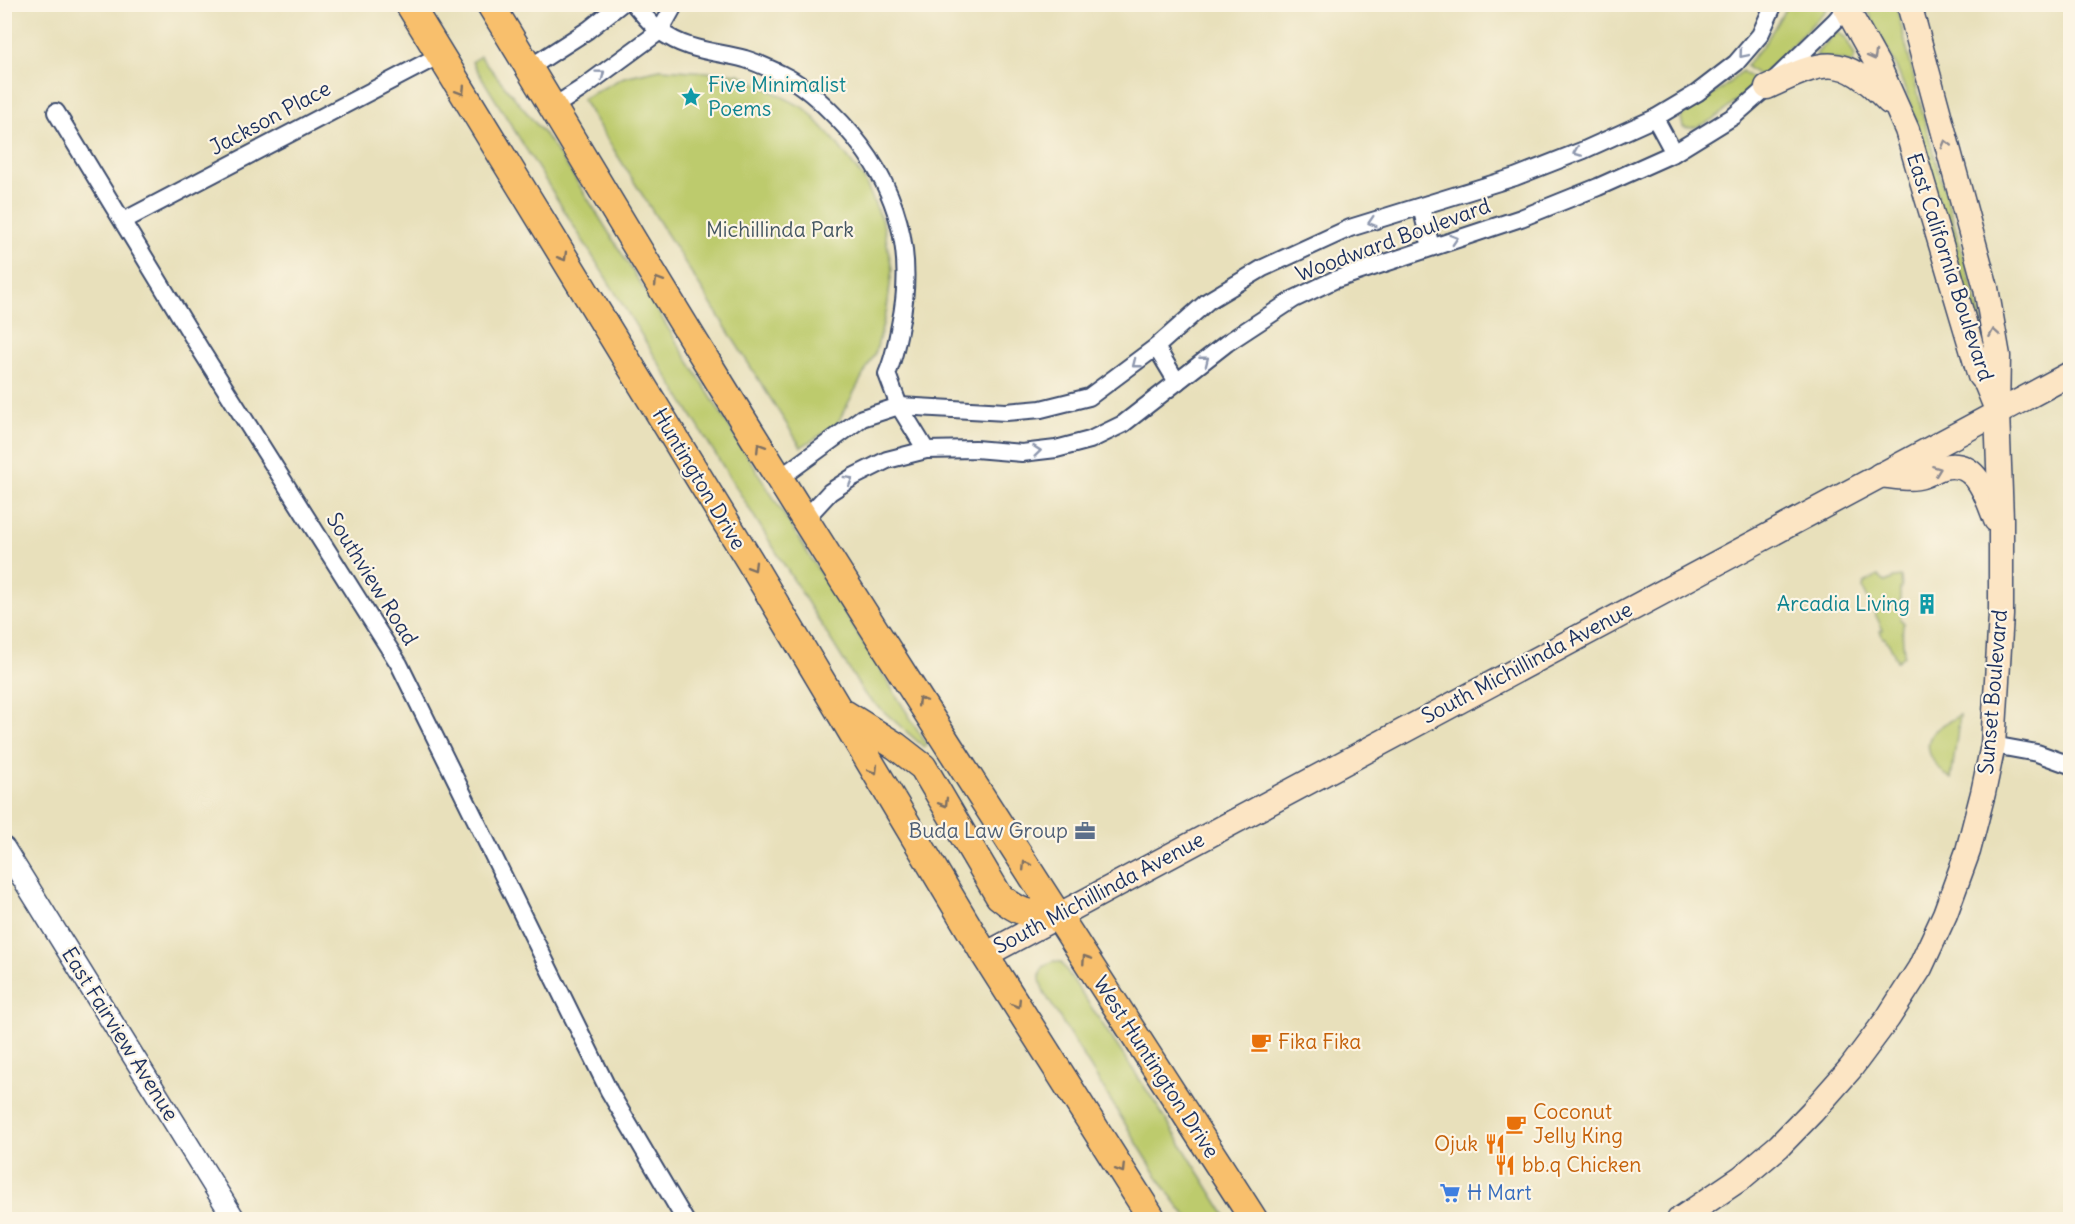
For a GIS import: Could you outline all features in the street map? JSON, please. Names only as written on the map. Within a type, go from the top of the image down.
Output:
[{"type":"main road","name":"Huntington Drive","points":[[410,4],[985,955]]},
{"type":"main road","points":[[490,4],[707,362],[1057,915]]},
{"type":"main road","name":"East California Boulevard","points":[[1909,4],[1986,288],[1998,356],[1997,412]]},
{"type":"main road","name":"East California Boulevard","points":[[1846,6],[1879,67],[1907,130],[1980,376],[1986,383],[1997,412]]},
{"type":"main road","points":[[1767,87],[1807,68],[1828,65],[1851,70],[1873,85],[1892,105],[1907,130]]},
{"type":"main road","name":"South Michillinda Avenue","points":[[985,955],[2070,374]]},
{"type":"main road","name":"Sunset Boulevard","points":[[1680,1220],[1741,1178],[1779,1146],[1850,1069],[1888,1018],[1920,968],[1945,914],[1968,851],[1993,745],[2001,615],[1997,412]]},
{"type":"main road","points":[[1880,475],[1920,477],[1941,467],[1956,465],[1970,470],[1984,490],[2001,534]]},
{"type":"main road","points":[[839,711],[896,746],[923,767],[999,896],[1016,910],[1029,914],[1057,915]]},
{"type":"main road","name":"West Huntington Drive","points":[[1057,915],[1254,1220]]},
{"type":"main road","points":[[985,955],[1153,1220]]},
{"type":"street","points":[[529,68],[588,30],[621,4]]},
{"type":"street","points":[[634,4],[660,31],[694,49],[747,59],[786,76],[819,101],[851,131],[879,172],[899,219],[907,267],[903,312],[893,361],[887,374],[899,406],[926,450]]},
{"type":"street","points":[[553,107],[660,31],[675,4]]},
{"type":"street","name":"Woodward Boulevard","points":[[780,478],[862,418],[899,406],[1006,412],[1041,409],[1089,397],[1156,347],[1208,301],[1263,268],[1350,228],[1515,177],[1584,150],[1654,118],[1697,93],[1736,63],[1760,35],[1774,4]]},
{"type":"street","name":"Woodward Boulevard","points":[[806,519],[830,492],[853,477],[887,460],[926,450],[975,449],[1022,453],[1056,449],[1090,440],[1123,424],[1235,337],[1294,299],[1334,280],[1521,218],[1674,153],[1734,116],[1835,21],[1846,6]]},
{"type":"street","name":"Jackson Place","points":[[123,221],[440,55]]},
{"type":"street","name":"Southview Road","points":[[56,112],[202,352],[399,664],[609,1091],[685,1220]]},
{"type":"street","points":[[1654,118],[1674,153]]},
{"type":"street","points":[[1421,207],[1431,247]]},
{"type":"street","points":[[1156,347],[1177,382]]},
{"type":"street","points":[[1993,745],[2037,753],[2070,765]]},
{"type":"street","name":"East Fairview Avenue","points":[[4,848],[235,1220]]},
{"type":"green space","points":[[1788,4],[1824,5],[1827,9],[1761,77],[1746,66],[1767,40]]},
{"type":"green space","points":[[1871,5],[1896,5],[1927,130],[1992,356],[1986,361],[1909,99],[1895,64],[1867,9]]},
{"type":"green space","points":[[1836,32],[1845,37],[1855,56],[1852,63],[1817,56],[1817,53]]},
{"type":"green space","points":[[480,56],[546,136],[573,175],[927,745],[924,747],[865,695],[472,62]]},
{"type":"green space","name":"Michillinda Park","points":[[660,69],[739,74],[806,109],[835,141],[864,179],[883,223],[892,269],[887,308],[876,351],[836,426],[801,447],[582,99],[624,77]]},
{"type":"green space","points":[[1742,71],[1756,82],[1712,120],[1692,128],[1683,127],[1681,117],[1685,113],[1722,89]]},
{"type":"green space","points":[[1878,576],[1885,582],[1901,577],[1900,619],[1904,623],[1902,634],[1904,656],[1897,661],[1883,638],[1880,631],[1883,630],[1863,589],[1864,583]]},
{"type":"green space","points":[[1960,715],[1951,779],[1936,765],[1928,747],[1932,734],[1938,728]]},
{"type":"green space","points":[[1054,961],[1061,962],[1158,1107],[1228,1219],[1191,1219],[1180,1209],[1161,1182],[1045,994],[1040,979],[1041,970]]},
{"type":"place","name":"Five Minimalist Poems","points":[[691,97]]},
{"type":"place","name":"Arcadia Living","points":[[1927,604]]},
{"type":"place","name":"Buda Law Group","points":[[1085,831]]},
{"type":"place","name":"Fika Fika","points":[[1261,1042]]},
{"type":"place","name":"Coconut Jelly King","points":[[1516,1124]]},
{"type":"place","name":"Ojuk","points":[[1495,1144]]},
{"type":"place","name":"bb.q Chicken","points":[[1505,1165]]},
{"type":"place","name":"H Mart","points":[[1450,1193]]}]
